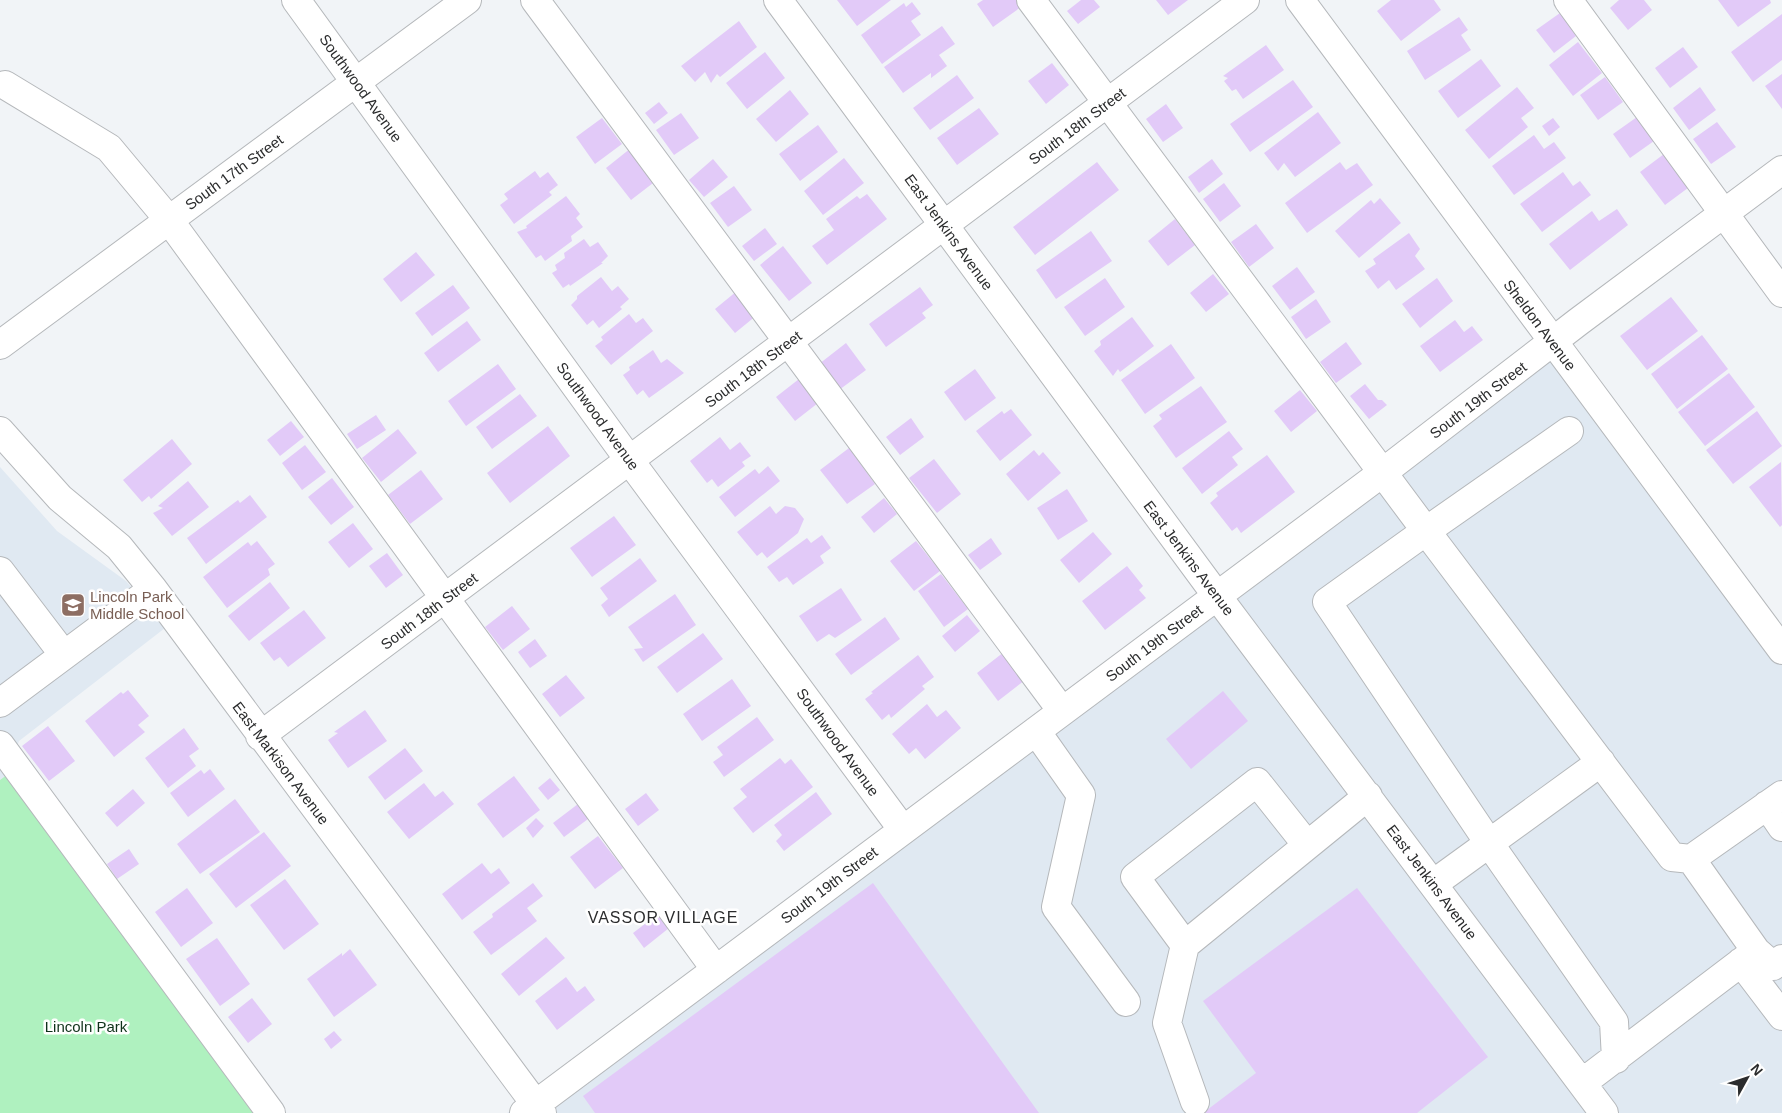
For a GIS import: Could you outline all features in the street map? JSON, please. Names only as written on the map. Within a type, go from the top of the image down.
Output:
[{"type":"street","name":"Southwood Avenue","points":[[296,0],[630,461],[903,830]]},
{"type":"street","name":"South 17th Street","points":[[0,345],[467,0]]},
{"type":"street","points":[[535,0],[1062,711]]},
{"type":"street","name":"East Jenkins Avenue","points":[[778,0],[1218,596],[1604,1113]]},
{"type":"street","points":[[1031,0],[1382,473],[1672,857],[1691,859],[1777,809]]},
{"type":"street","name":"South 18th Street","points":[[260,736],[1245,0]]},
{"type":"street","name":"Sheldon Avenue","points":[[1300,0],[1782,650]]},
{"type":"street","points":[[1568,0],[1782,293]]},
{"type":"street","points":[[5,85],[108,148],[169,220],[716,970]]},
{"type":"street","name":"South 19th Street","points":[[534,1110],[716,970],[1382,473],[1782,170]]},
{"type":"street","name":"East Markison Avenue","points":[[0,431],[60,498],[119,547],[153,589],[534,1110]]},
{"type":"street","points":[[1569,431],[1327,602],[1489,843],[1614,1022],[1616,1059]]},
{"type":"street","points":[[0,571],[64,655]]},
{"type":"street","points":[[0,703],[153,589]]},
{"type":"street","points":[[1036,731],[1081,795],[1056,907],[1126,1002]]},
{"type":"street","points":[[0,745],[271,1113]]},
{"type":"street","points":[[1433,884],[1601,762]]},
{"type":"street","points":[[1185,945],[1135,877],[1257,782],[1307,845]]},
{"type":"street","points":[[1194,1102],[1167,1023],[1185,945],[1368,796]]},
{"type":"street","points":[[1691,859],[1782,1016]]},
{"type":"street","points":[[1582,1084],[1748,956]]},
{"type":"street","points":[[1748,956],[1773,966],[1782,959]]},
{"type":"shaded area","points":[[1552,336],[1782,643],[1782,1113],[507,1113],[536,1098]]},
{"type":"shaded area","name":"Lincoln Park Middle School","points":[[0,467],[57,531],[126,581],[165,628],[19,741],[8,774],[0,780]]},
{"type":"green space","name":"Lincoln Park","points":[[8,774],[259,1113],[0,1113],[0,780]]},
{"type":"building","points":[[837,0],[891,0],[857,26]]},
{"type":"building","points":[[983,0],[1017,0],[1021,7],[993,27],[977,4]]},
{"type":"building","points":[[1081,0],[1094,0],[1100,7],[1078,24],[1067,11]]},
{"type":"building","points":[[1156,0],[1188,0],[1168,15]]},
{"type":"building","points":[[1391,0],[1434,0],[1441,10],[1401,41],[1377,11]]},
{"type":"building","points":[[1619,0],[1644,0],[1652,10],[1628,30],[1610,8]]},
{"type":"building","points":[[1718,0],[1770,0],[1771,3],[1738,27]]},
{"type":"building","points":[[912,2],[921,14],[911,21],[921,35],[882,64],[861,35],[904,3],[906,7]]},
{"type":"building","points":[[1560,13],[1576,36],[1554,53],[1536,30]]},
{"type":"building","points":[[1782,14],[1782,60],[1753,82],[1731,52]]},
{"type":"building","points":[[1459,17],[1468,30],[1461,35],[1471,50],[1425,80],[1407,51]]},
{"type":"building","points":[[739,21],[757,47],[720,77],[717,74],[711,83],[705,72],[695,82],[681,66]]},
{"type":"building","points":[[942,26],[955,44],[939,55],[947,66],[931,78],[931,73],[903,93],[884,67]]},
{"type":"building","points":[[1578,42],[1602,73],[1573,96],[1549,65]]},
{"type":"building","points":[[1266,45],[1284,70],[1243,99],[1236,89],[1232,91],[1224,81],[1228,78],[1223,76]]},
{"type":"building","points":[[1683,47],[1698,67],[1670,88],[1655,68]]},
{"type":"building","points":[[765,52],[785,78],[747,109],[726,83]]},
{"type":"building","points":[[1481,59],[1501,86],[1458,118],[1438,91]]},
{"type":"building","points":[[1052,63],[1069,85],[1046,104],[1028,81]]},
{"type":"building","points":[[1782,74],[1782,109],[1765,86]]},
{"type":"building","points":[[957,75],[974,98],[930,130],[913,108]]},
{"type":"building","points":[[1605,77],[1623,102],[1598,120],[1580,95]]},
{"type":"building","points":[[1293,80],[1313,107],[1250,152],[1230,124]]},
{"type":"building","points":[[1517,87],[1534,108],[1521,118],[1528,127],[1489,159],[1465,130]]},
{"type":"building","points":[[1700,87],[1716,110],[1689,130],[1673,108]]},
{"type":"building","points":[[790,90],[809,114],[776,142],[756,119]]},
{"type":"building","points":[[659,102],[668,113],[654,124],[645,113]]},
{"type":"building","points":[[1166,104],[1183,128],[1163,142],[1146,119]]},
{"type":"building","points":[[979,108],[999,134],[957,165],[937,138]]},
{"type":"building","points":[[1318,112],[1341,143],[1295,177],[1284,163],[1278,171],[1264,153]]},
{"type":"building","points":[[681,113],[699,138],[674,155],[656,130]]},
{"type":"building","points":[[1637,117],[1654,141],[1630,158],[1613,134]]},
{"type":"building","points":[[602,118],[622,144],[595,164],[576,137]]},
{"type":"building","points":[[1553,118],[1560,127],[1549,136],[1542,126]]},
{"type":"building","points":[[1717,122],[1736,147],[1711,164],[1693,139]]},
{"type":"building","points":[[818,125],[838,152],[800,181],[779,154]]},
{"type":"building","points":[[1534,135],[1544,149],[1554,142],[1566,158],[1514,195],[1492,166]]},
{"type":"building","points":[[631,148],[657,180],[631,200],[606,168]]},
{"type":"building","points":[[1668,151],[1692,185],[1665,205],[1640,172]]},
{"type":"building","points":[[844,158],[864,183],[823,215],[804,191]]},
{"type":"building","points":[[713,159],[728,177],[704,197],[689,180]]},
{"type":"building","points":[[1212,159],[1223,174],[1199,193],[1188,177]]},
{"type":"building","points":[[1097,162],[1119,190],[1035,255],[1013,227]]},
{"type":"building","points":[[1340,162],[1346,170],[1357,163],[1373,185],[1307,233],[1285,203]]},
{"type":"building","points":[[535,171],[540,178],[548,172],[558,185],[549,192],[552,195],[514,224],[500,205],[508,199],[504,194]]},
{"type":"building","points":[[1563,172],[1573,186],[1580,181],[1591,195],[1542,232],[1520,204]]},
{"type":"building","points":[[1224,183],[1241,206],[1220,222],[1203,199]]},
{"type":"building","points":[[734,186],[752,210],[728,227],[710,203]]},
{"type":"building","points":[[867,194],[887,219],[827,265],[812,246],[834,230],[826,219],[857,196],[860,199]]},
{"type":"building","points":[[566,196],[580,214],[576,218],[583,227],[571,236],[572,241],[545,261],[541,255],[536,258],[517,232],[527,228],[526,226]]},
{"type":"building","points":[[1380,198],[1401,223],[1359,258],[1335,231],[1371,200],[1374,204]]},
{"type":"building","points":[[1617,209],[1628,225],[1570,270],[1549,244],[1592,211],[1599,221]]},
{"type":"building","points":[[1175,219],[1195,245],[1168,266],[1148,241]]},
{"type":"building","points":[[1256,224],[1274,248],[1249,267],[1231,242]]},
{"type":"building","points":[[765,228],[777,244],[754,261],[742,246]]},
{"type":"building","points":[[1091,231],[1112,261],[1056,299],[1036,270]]},
{"type":"building","points":[[1409,233],[1420,249],[1415,256],[1425,269],[1396,290],[1389,280],[1378,289],[1365,271],[1376,264],[1373,259]]},
{"type":"building","points":[[584,239],[590,247],[598,242],[608,256],[601,263],[603,263],[570,286],[569,284],[563,288],[552,273],[557,270],[555,265],[565,258],[564,253]]},
{"type":"building","points":[[783,246],[812,283],[789,301],[760,265]]},
{"type":"building","points":[[416,252],[435,275],[401,302],[383,279]]},
{"type":"building","points":[[1297,267],[1315,292],[1290,310],[1272,286]]},
{"type":"building","points":[[1213,274],[1229,294],[1206,312],[1190,293]]},
{"type":"building","points":[[601,277],[612,291],[618,286],[629,299],[620,307],[622,309],[599,328],[593,320],[587,325],[571,305],[577,299],[577,296]]},
{"type":"building","points":[[1105,278],[1125,307],[1085,336],[1064,307]]},
{"type":"building","points":[[1437,278],[1453,301],[1420,328],[1402,304]]},
{"type":"building","points":[[453,285],[470,308],[432,336],[415,313]]},
{"type":"building","points":[[920,287],[933,305],[922,313],[926,318],[886,347],[869,324]]},
{"type":"building","points":[[737,291],[757,315],[735,333],[715,309]]},
{"type":"building","points":[[1671,297],[1698,331],[1647,370],[1620,336]]},
{"type":"building","points":[[1316,299],[1331,322],[1306,339],[1291,317]]},
{"type":"building","points":[[629,314],[636,323],[643,318],[653,331],[611,365],[595,346],[603,340],[601,337]]},
{"type":"building","points":[[1132,317],[1154,346],[1120,372],[1118,369],[1113,376],[1094,351],[1101,345],[1100,341]]},
{"type":"building","points":[[1455,320],[1464,332],[1472,326],[1483,340],[1440,372],[1420,346]]},
{"type":"building","points":[[467,321],[481,340],[438,372],[424,353]]},
{"type":"building","points":[[1702,335],[1728,369],[1677,409],[1651,374]]},
{"type":"building","points":[[1346,342],[1362,364],[1336,383],[1320,362]]},
{"type":"building","points":[[846,343],[866,370],[839,390],[819,364]]},
{"type":"building","points":[[1171,344],[1195,378],[1145,414],[1121,380]]},
{"type":"building","points":[[653,350],[661,363],[667,359],[684,373],[649,398],[643,390],[637,395],[623,375],[630,370],[629,367]]},
{"type":"building","points":[[498,364],[516,389],[466,426],[448,401]]},
{"type":"building","points":[[975,369],[996,398],[965,421],[944,392]]},
{"type":"building","points":[[1729,373],[1755,407],[1705,446],[1678,412]]},
{"type":"building","points":[[799,379],[818,403],[795,421],[776,397]]},
{"type":"building","points":[[1365,384],[1378,400],[1382,400],[1387,405],[1369,419],[1350,396]]},
{"type":"building","points":[[1201,386],[1227,422],[1176,458],[1153,426],[1162,419],[1159,415]]},
{"type":"building","points":[[1300,390],[1317,411],[1291,432],[1274,411]]},
{"type":"building","points":[[520,394],[537,416],[492,449],[476,427]]},
{"type":"building","points":[[1011,409],[1032,435],[1000,461],[976,431],[1002,411],[1004,414]]},
{"type":"building","points":[[1757,411],[1782,446],[1733,484],[1706,450]]},
{"type":"building","points":[[376,415],[386,430],[357,449],[347,434]]},
{"type":"building","points":[[911,418],[924,437],[900,455],[886,437]]},
{"type":"building","points":[[291,421],[304,437],[280,456],[267,440]]},
{"type":"building","points":[[548,426],[570,456],[510,503],[487,473]]},
{"type":"building","points":[[398,429],[417,453],[381,482],[362,458]]},
{"type":"building","points":[[1229,431],[1243,449],[1232,457],[1238,465],[1202,494],[1182,468]]},
{"type":"building","points":[[720,437],[730,450],[740,442],[751,456],[742,462],[745,466],[718,487],[712,479],[707,483],[690,461]]},
{"type":"building","points":[[172,439],[192,464],[151,499],[149,496],[142,502],[123,480]]},
{"type":"building","points":[[305,445],[326,472],[302,490],[282,463]]},
{"type":"building","points":[[849,448],[875,484],[847,504],[820,470]]},
{"type":"building","points":[[1034,450],[1039,456],[1043,452],[1061,473],[1028,501],[1006,474]]},
{"type":"building","points":[[1267,455],[1295,492],[1241,533],[1237,527],[1232,531],[1210,503],[1218,496],[1216,493]]},
{"type":"building","points":[[934,459],[961,494],[937,513],[909,478]]},
{"type":"building","points":[[1781,462],[1782,525],[1780,527],[1749,487]]},
{"type":"building","points":[[768,466],[780,481],[735,517],[719,497],[755,469],[759,474]]},
{"type":"building","points":[[421,470],[443,499],[410,524],[388,495]]},
{"type":"building","points":[[332,478],[354,507],[331,525],[308,497]]},
{"type":"building","points":[[188,481],[209,507],[172,536],[153,513],[163,508],[158,506]]},
{"type":"building","points":[[1067,489],[1088,521],[1058,540],[1037,508]]},
{"type":"building","points":[[250,495],[267,517],[206,564],[187,538],[238,500],[240,503]]},
{"type":"building","points":[[884,498],[897,514],[874,533],[861,517]]},
{"type":"building","points":[[770,506],[776,514],[785,506],[795,508],[804,519],[798,533],[767,558],[762,552],[757,556],[737,532]]},
{"type":"building","points":[[614,516],[636,545],[592,577],[570,548]]},
{"type":"building","points":[[353,523],[373,549],[349,568],[328,542]]},
{"type":"building","points":[[1093,532],[1112,554],[1079,583],[1060,560]]},
{"type":"building","points":[[822,535],[831,548],[820,556],[824,563],[793,585],[787,577],[779,582],[767,567],[807,538],[811,543]]},
{"type":"building","points":[[991,538],[1002,554],[980,570],[968,555]]},
{"type":"building","points":[[257,541],[275,564],[268,569],[270,575],[227,608],[203,577],[248,542],[251,546]]},
{"type":"building","points":[[916,541],[940,571],[914,591],[890,561]]},
{"type":"building","points":[[387,553],[403,575],[386,588],[369,566]]},
{"type":"building","points":[[640,558],[657,581],[609,617],[601,605],[608,599],[600,588]]},
{"type":"building","points":[[1127,566],[1143,586],[1139,590],[1146,598],[1105,630],[1082,601]]},
{"type":"building","points":[[941,574],[968,609],[944,627],[918,591]]},
{"type":"building","points":[[270,582],[290,608],[249,641],[228,616]]},
{"type":"building","points":[[841,588],[862,620],[835,638],[829,634],[817,642],[799,616]]},
{"type":"building","points":[[675,594],[696,625],[643,662],[634,649],[643,648],[628,627]]},
{"type":"building","points":[[512,606],[530,629],[503,650],[485,627]]},
{"type":"building","points":[[304,610],[326,638],[288,667],[280,657],[274,661],[260,643]]},
{"type":"building","points":[[967,615],[980,631],[955,652],[942,636]]},
{"type":"building","points":[[885,617],[900,639],[851,675],[835,654]]},
{"type":"building","points":[[703,633],[723,659],[677,693],[657,667]]},
{"type":"building","points":[[535,639],[547,656],[530,668],[518,652]]},
{"type":"building","points":[[1004,652],[1025,680],[998,701],[977,673]]},
{"type":"building","points":[[918,655],[934,677],[922,686],[925,689],[891,718],[889,714],[882,720],[865,699],[873,693],[871,692]]},
{"type":"building","points":[[566,675],[585,698],[560,717],[542,694]]},
{"type":"building","points":[[732,679],[751,706],[702,741],[683,714]]},
{"type":"building","points":[[128,690],[149,716],[138,725],[145,732],[114,757],[85,721],[121,692],[123,694]]},
{"type":"building","points":[[1223,691],[1248,721],[1191,769],[1166,739]]},
{"type":"building","points":[[927,704],[937,717],[946,710],[961,728],[925,759],[916,748],[909,754],[892,734]]},
{"type":"building","points":[[365,710],[387,741],[348,768],[328,740],[338,733],[334,732]]},
{"type":"building","points":[[757,717],[774,740],[724,777],[713,762],[723,755],[717,747]]},
{"type":"building","points":[[48,726],[75,761],[49,781],[22,746]]},
{"type":"building","points":[[184,728],[199,749],[189,756],[196,766],[168,788],[145,758]]},
{"type":"building","points":[[405,748],[423,771],[385,800],[368,777]]},
{"type":"building","points":[[780,758],[785,764],[791,759],[813,787],[753,833],[733,808],[747,797],[740,789]]},
{"type":"building","points":[[210,769],[225,789],[188,817],[170,793],[201,770],[204,774]]},
{"type":"building","points":[[514,776],[540,810],[503,838],[477,804]]},
{"type":"building","points":[[550,778],[560,790],[548,800],[538,788]]},
{"type":"building","points":[[424,783],[435,797],[443,791],[454,804],[409,839],[387,812]]},
{"type":"building","points":[[133,789],[145,803],[117,827],[105,813]]},
{"type":"building","points":[[816,792],[832,814],[784,851],[776,841],[782,835],[774,825]]},
{"type":"building","points":[[646,793],[659,810],[638,826],[625,809]]},
{"type":"building","points":[[235,799],[260,832],[200,874],[177,844]]},
{"type":"building","points":[[578,804],[588,819],[564,837],[553,823]]},
{"type":"building","points":[[536,818],[544,826],[533,838],[526,828]]},
{"type":"building","points":[[264,832],[291,866],[236,908],[209,874]]},
{"type":"building","points":[[598,836],[623,868],[595,889],[570,857]]},
{"type":"building","points":[[129,849],[139,864],[117,879],[107,864]]},
{"type":"building","points":[[482,863],[491,874],[499,868],[510,883],[462,920],[442,894]]},
{"type":"building","points":[[285,879],[319,924],[284,950],[250,905]]},
{"type":"building","points":[[533,883],[543,896],[527,908],[537,921],[491,955],[473,932],[493,917],[492,914]]},
{"type":"building","points":[[873,883],[1039,1113],[595,1113],[583,1096]]},
{"type":"building","points":[[187,888],[213,923],[181,947],[155,912]]},
{"type":"building","points":[[1357,888],[1488,1057],[1417,1113],[1203,1113],[1256,1073],[1203,1001]]},
{"type":"building","points":[[658,914],[669,928],[644,948],[633,933]]},
{"type":"building","points":[[546,937],[565,958],[519,996],[501,974]]},
{"type":"building","points":[[217,938],[250,984],[220,1006],[186,959]]},
{"type":"building","points":[[350,949],[377,985],[334,1017],[307,979]]},
{"type":"building","points":[[566,977],[577,992],[585,986],[595,1000],[557,1030],[535,1001]]},
{"type":"building","points":[[252,998],[272,1024],[248,1043],[228,1017]]},
{"type":"building","points":[[334,1031],[342,1040],[331,1049],[324,1039]]},
{"type":"place","name":"Lincoln Park Middle School","points":[[73,605]]},
{"type":"district","name":"VASSOR VILLAGE","points":[[663,917]]}]
